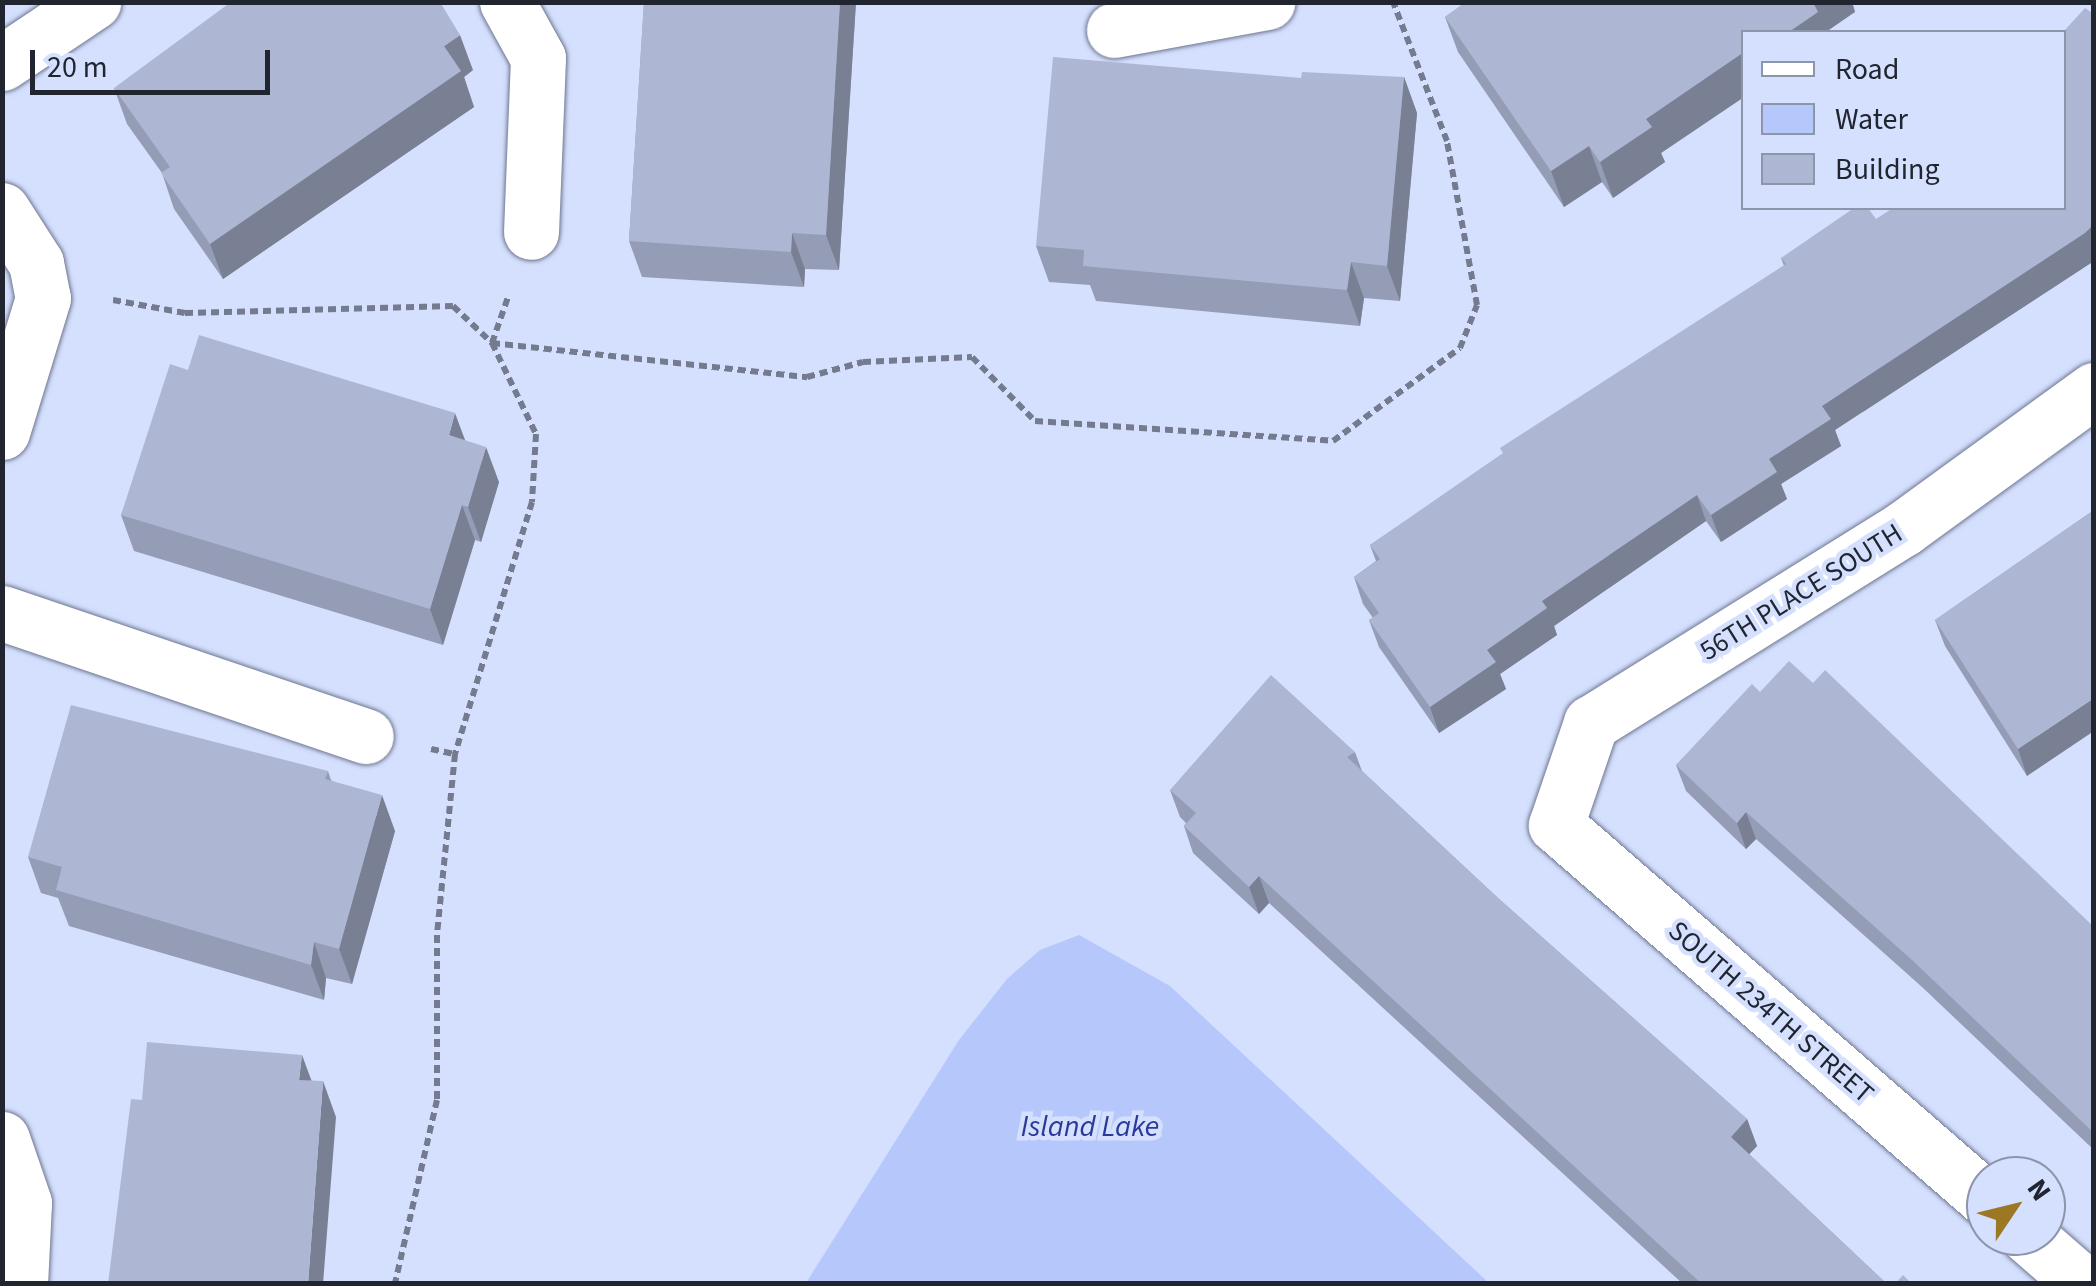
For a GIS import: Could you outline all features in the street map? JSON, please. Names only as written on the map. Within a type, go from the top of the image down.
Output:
[{"type":"street","points":[[2,63],[93,2]]},
{"type":"street","points":[[507,2],[538,58],[532,232]]},
{"type":"street","points":[[1114,30],[1267,2]]},
{"type":"street","points":[[2,210],[36,262],[43,298],[2,432]]},
{"type":"street","name":"56TH PLACE SOUTH","points":[[1556,825],[1591,723],[1904,528],[2094,390]]},
{"type":"street","points":[[2,613],[366,736]]},
{"type":"street","name":"SOUTH 234TH STREET","points":[[1556,825],[1966,1182]]},
{"type":"street","points":[[2,1139],[24,1203],[20,1284]]},
{"type":"street","points":[[2051,1256],[2083,1284]]},
{"type":"path","points":[[492,343],[806,377],[863,362],[972,358],[1036,421],[1333,440],[1460,348],[1477,305],[1447,142],[1393,2]]},
{"type":"path","points":[[43,298],[107,299],[185,313],[453,306],[492,343],[536,434],[532,502],[455,754],[437,935],[438,1100],[395,1284]]},
{"type":"water","name":"Island Lake","points":[[1079,935],[1170,986],[1489,1283],[806,1283],[959,1040],[1007,979],[1040,950]]},
{"type":"building","points":[[231,2],[440,2],[460,35],[444,46],[461,71],[210,244],[161,173],[170,167],[114,88]]},
{"type":"building","points":[[644,2],[840,2],[826,235],[792,233],[791,252],[629,241]]},
{"type":"building","points":[[1466,2],[1813,2],[1818,12],[1792,30],[1741,30],[1741,54],[1646,119],[1652,127],[1600,162],[1589,146],[1551,171],[1445,17]]},
{"type":"building","points":[[2085,8],[2094,14],[2094,224],[1822,406],[1831,419],[1769,459],[1777,472],[1711,515],[1697,495],[1542,601],[1547,608],[1487,650],[1496,662],[1430,707],[1369,620],[1379,613],[1354,577],[1380,559],[1370,545],[1503,453],[1500,448],[1786,264],[1781,258],[1851,210],[1869,210],[1876,219],[1890,210],[2066,210],[2065,30]]},
{"type":"building","points":[[1053,57],[1301,78],[1302,72],[1404,77],[1387,266],[1351,262],[1347,290],[1083,266],[1084,250],[1036,246]]},
{"type":"building","points":[[199,335],[455,413],[449,435],[486,447],[468,507],[462,505],[430,609],[121,515],[170,364],[188,370]]},
{"type":"building","points":[[2094,510],[2094,698],[2018,749],[1935,620]]},
{"type":"building","points":[[1789,661],[1813,683],[1825,670],[2094,927],[2094,1133],[1912,960],[1746,812],[1737,823],[1676,765],[1752,684],[1760,692]]},
{"type":"building","points":[[1271,675],[1355,752],[1347,757],[1498,898],[1747,1119],[1731,1137],[1887,1284],[1702,1284],[1259,876],[1249,887],[1184,826],[1196,813],[1170,790]]},
{"type":"building","points":[[71,705],[328,771],[325,779],[382,795],[339,949],[314,942],[311,965],[56,890],[62,867],[28,857]]},
{"type":"building","points":[[147,1042],[302,1055],[299,1080],[323,1081],[308,1284],[108,1284],[131,1099],[142,1100]]},
{"type":"building","points":[[1903,1275],[1912,1284],[1895,1284]]}]
